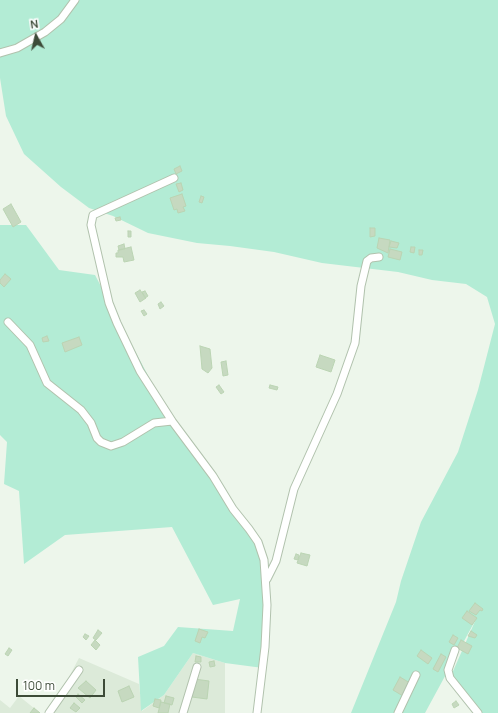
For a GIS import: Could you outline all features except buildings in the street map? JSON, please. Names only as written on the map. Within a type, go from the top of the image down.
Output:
[{"type":"street","points":[[0,53],[17,48],[45,32],[61,19],[75,0]]},
{"type":"street","points":[[174,178],[93,215],[91,225],[104,284],[117,323],[140,371],[172,421],[213,476],[233,509],[258,542],[264,560],[266,581],[265,647],[257,713]]},
{"type":"street","points":[[266,581],[276,561],[294,489],[337,394],[355,343],[361,286],[367,261],[371,258],[379,256]]},
{"type":"street","points":[[8,322],[30,346],[47,383],[81,410],[91,423],[97,438],[101,442],[111,446],[123,442],[154,423],[172,421]]},
{"type":"street","points":[[455,650],[448,670],[450,678],[478,713]]},
{"type":"street","points":[[184,713],[196,667]]},
{"type":"street","points":[[49,713],[80,670]]},
{"type":"street","points":[[398,713],[416,675]]},
{"type":"shaded area","points":[[193,653],[225,663],[225,713],[50,713],[79,658],[139,684],[142,711],[164,695]]},
{"type":"shaded area","points":[[19,696],[40,713],[0,713],[0,700],[10,708]]},
{"type":"green space","points":[[0,0],[498,0],[498,713],[477,713],[450,678],[476,619],[425,713],[351,713],[396,602],[401,581],[421,522],[458,452],[478,390],[495,324],[487,297],[466,284],[432,280],[398,272],[322,263],[274,252],[197,243],[148,233],[113,216],[89,208],[61,187],[24,154],[6,116],[0,78]]},
{"type":"green space","points":[[0,225],[26,225],[59,270],[95,275],[172,421],[249,529],[264,560],[263,668],[225,663],[193,653],[164,695],[141,711],[138,657],[164,646],[178,627],[233,631],[240,599],[213,605],[172,527],[65,535],[24,564],[19,491],[4,484],[7,442],[0,435]]}]
